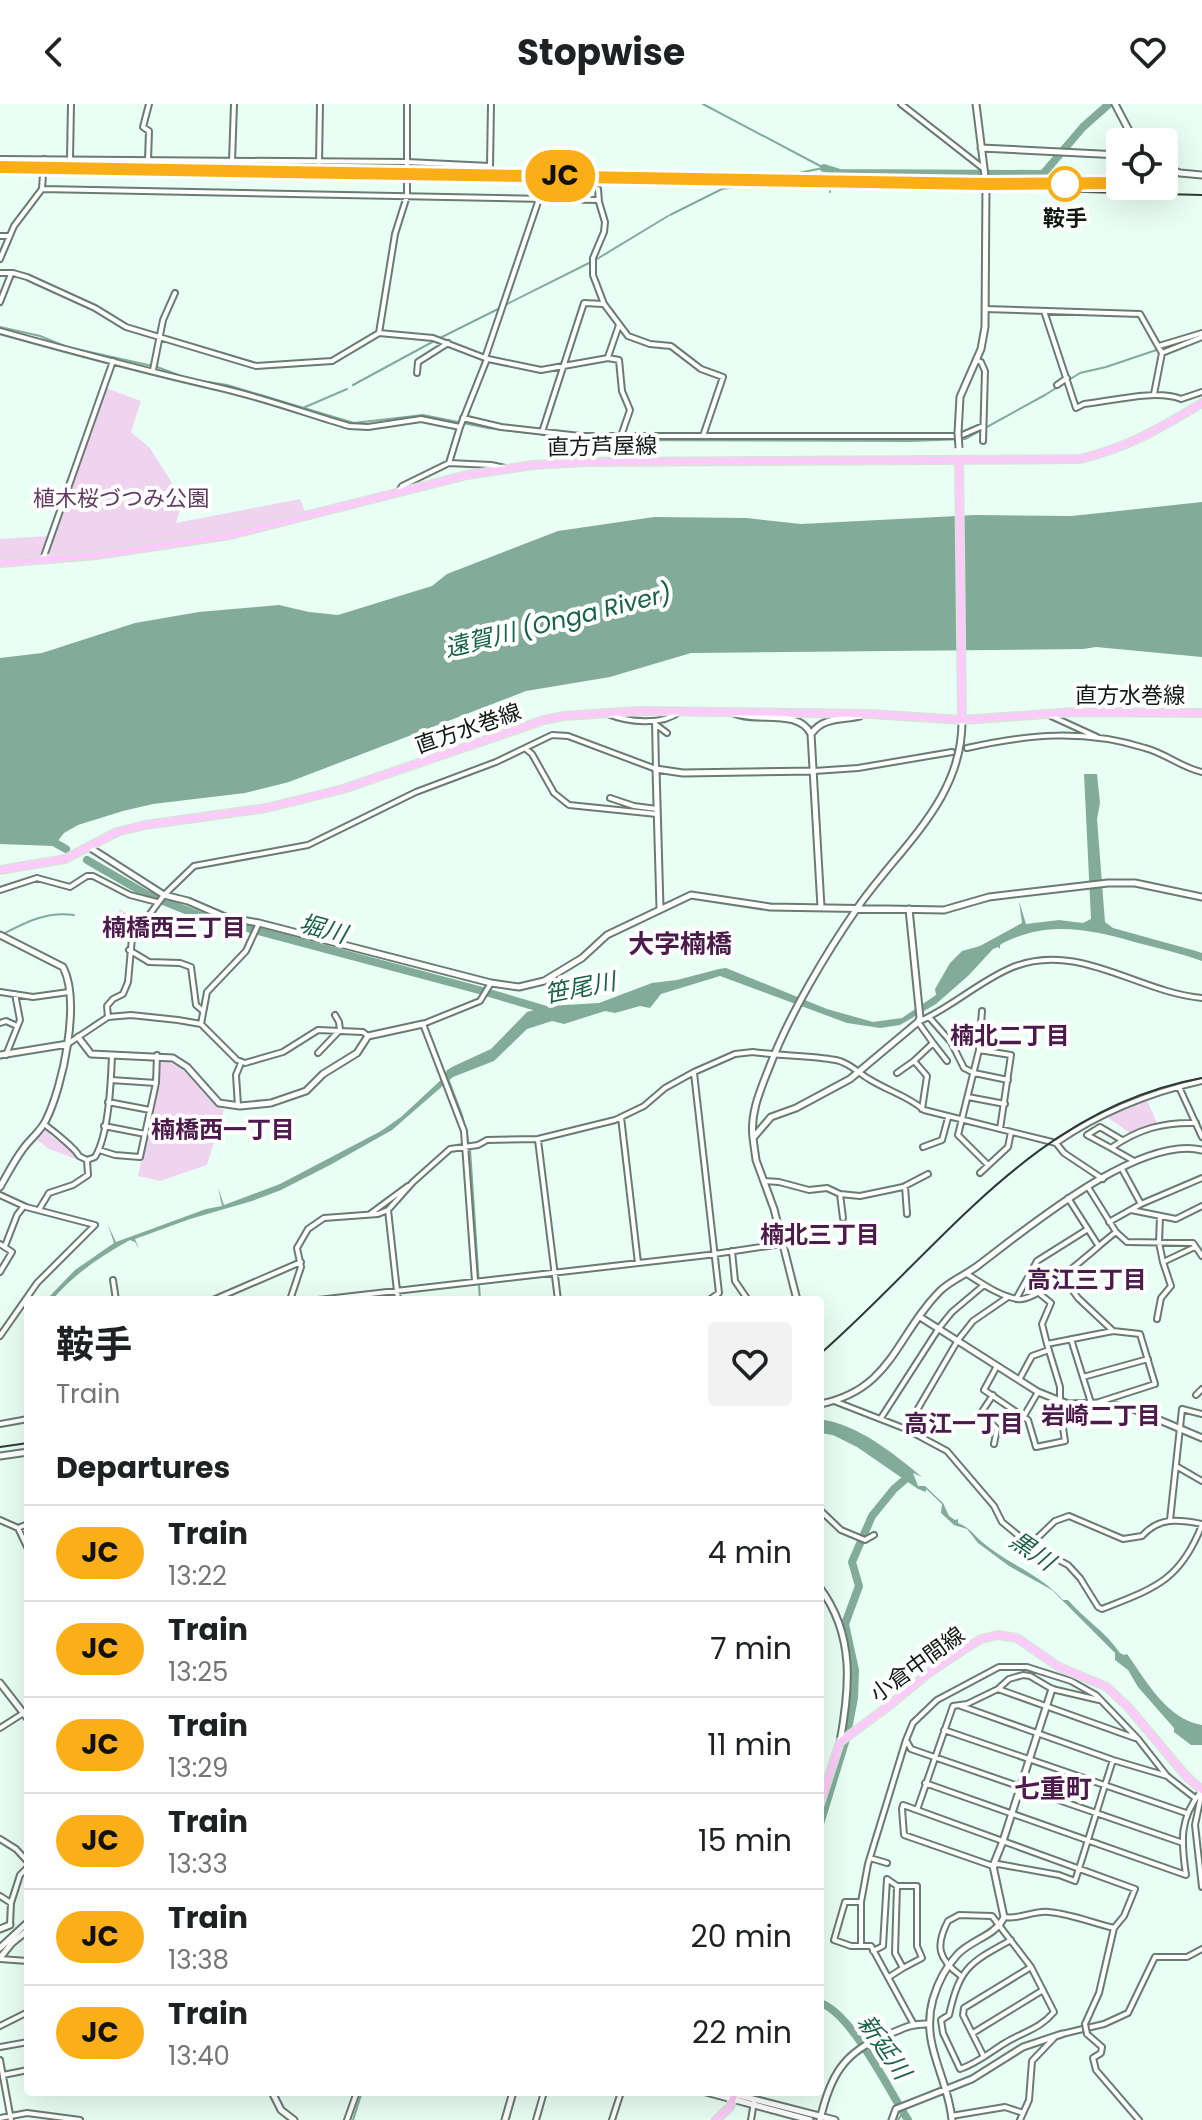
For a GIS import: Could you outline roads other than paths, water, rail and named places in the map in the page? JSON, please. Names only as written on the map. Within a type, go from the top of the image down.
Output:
[{"type":"main road","name":"直方芦屋線","points":[[0,563],[117,553],[230,535],[467,475],[507,469],[585,462],[1051,461],[1094,456],[1138,441],[1202,403]]},
{"type":"main road","points":[[959,462],[962,717]]},
{"type":"main road","name":"直方水巻線","points":[[0,870],[52,863],[117,832],[145,825],[266,808],[343,789],[544,720],[606,712],[962,717],[1202,713]]},
{"type":"main road","name":"小倉中間線","points":[[840,1742],[930,1672],[973,1643],[989,1636],[1007,1636],[1027,1643],[1059,1667],[1096,1680],[1116,1694],[1186,1776],[1202,1790]]},
{"type":"main road","points":[[824,1792],[840,1742]]},
{"type":"main road","points":[[716,2120],[728,2110],[732,2096]]},
{"type":"street","points":[[70,159],[71,104]]},
{"type":"street","points":[[148,160],[149,131],[143,127],[143,122],[149,104]]},
{"type":"street","points":[[232,162],[234,104]]},
{"type":"street","points":[[319,163],[320,104]]},
{"type":"street","points":[[379,333],[395,234],[407,196],[407,104]]},
{"type":"street","points":[[0,159],[407,162],[490,166],[491,104]]},
{"type":"street","points":[[901,104],[984,170]]},
{"type":"street","points":[[959,462],[960,397],[984,338],[984,170],[976,104]]},
{"type":"street","points":[[1115,104],[1128,128]]},
{"type":"street","points":[[981,148],[1106,154]]},
{"type":"street","points":[[0,259],[8,236],[42,189],[44,159]]},
{"type":"street","points":[[1178,172],[1202,175]]},
{"type":"street","points":[[42,189],[598,200]]},
{"type":"street","points":[[598,189],[605,222],[593,258],[593,275],[604,304],[624,333],[638,341],[671,346],[701,369],[723,377],[703,436]]},
{"type":"street","points":[[449,463],[539,199]]},
{"type":"street","points":[[0,236],[8,236]]},
{"type":"street","points":[[0,273],[27,277],[95,308],[126,327],[241,363],[274,366],[332,361],[379,333],[433,338],[486,359],[541,370],[608,358],[619,360],[622,391],[630,415],[621,436]]},
{"type":"street","points":[[0,302],[11,273]]},
{"type":"street","points":[[153,370],[158,337],[175,293]]},
{"type":"street","points":[[542,432],[584,303],[604,304]]},
{"type":"street","points":[[985,309],[1140,314],[1160,349],[1154,394]]},
{"type":"street","points":[[1044,311],[1076,408],[1084,404],[1154,394],[1181,399],[1202,392]]},
{"type":"street","points":[[608,358],[619,325]]},
{"type":"street","points":[[0,331],[153,370],[187,382],[225,389],[349,426],[368,427],[421,419],[460,426]]},
{"type":"street","points":[[1160,349],[1202,335]]},
{"type":"street","points":[[417,373],[418,362],[448,343]]},
{"type":"street","points":[[976,360],[981,362],[985,371],[983,441]]},
{"type":"street","points":[[42,560],[113,361]]},
{"type":"street","points":[[1057,385],[1068,380]]},
{"type":"street","points":[[463,419],[501,427],[580,436],[960,436],[983,426]]},
{"type":"street","points":[[397,493],[402,486],[449,463],[507,469]]},
{"type":"street","points":[[606,712],[626,720],[655,722],[676,716],[679,712]]},
{"type":"street","points":[[734,713],[744,718],[799,721],[807,726],[811,734],[821,907]]},
{"type":"street","points":[[811,734],[817,725],[825,721],[870,714]]},
{"type":"street","points":[[1047,715],[1099,738]]},
{"type":"street","points":[[796,1296],[774,1209],[756,1160],[752,1126],[756,1102],[775,1053],[806,992],[856,910],[947,790],[959,757],[962,717]]},
{"type":"street","points":[[655,722],[667,733]]},
{"type":"street","points":[[655,722],[660,908]]},
{"type":"street","points":[[108,1017],[107,1006],[126,990],[132,938],[160,898],[194,866],[308,845],[416,792],[559,734],[608,749],[656,769],[683,773],[858,768],[952,752]]},
{"type":"street","points":[[967,748],[1004,739],[1073,734],[1145,748],[1202,772]]},
{"type":"street","points":[[526,749],[554,793],[569,805],[657,812]]},
{"type":"street","points":[[610,798],[657,812]]},
{"type":"street","points":[[89,847],[160,898]]},
{"type":"street","points":[[0,890],[37,878],[70,887],[83,878],[93,876],[130,895],[188,901],[225,917],[490,984],[519,987],[544,981],[582,958],[607,935],[691,895],[770,907],[856,910],[944,910],[989,897],[1108,883],[1135,883],[1202,897]]},
{"type":"street","points":[[909,909],[919,1020],[947,1061]]},
{"type":"street","points":[[201,1024],[207,992],[246,951],[259,924]]},
{"type":"street","points":[[0,1187],[22,1150],[44,1124],[59,1086],[68,1044],[69,992],[67,973],[59,962],[1,937]]},
{"type":"street","points":[[129,950],[149,962],[180,963],[191,967],[196,1005],[203,1011]]},
{"type":"street","points":[[753,1138],[771,1117],[796,1108],[859,1072],[919,1020],[929,1017],[1000,973],[1040,960],[1066,959],[1093,964],[1171,993],[1202,998]]},
{"type":"street","points":[[78,1037],[87,1052],[173,1058],[183,1063],[219,1103],[238,1106],[271,1103],[306,1091],[323,1074],[357,1053],[368,1036],[423,1024],[480,1001],[490,984]]},
{"type":"street","points":[[0,992],[33,997],[69,992]]},
{"type":"street","points":[[3,1055],[20,1020],[15,994]]},
{"type":"street","points":[[982,1011],[979,1050],[958,1135],[988,1165]]},
{"type":"street","points":[[3,1055],[68,1044],[108,1017],[131,1015],[201,1024],[241,1063]]},
{"type":"street","points":[[335,1015],[340,1030]]},
{"type":"street","points":[[929,1017],[951,1042],[964,1068],[1008,1080]]},
{"type":"street","points":[[0,1023],[6,1021],[17,1026]]},
{"type":"street","points":[[423,1024],[452,1097],[467,1147],[475,1281]]},
{"type":"street","points":[[241,1063],[283,1052],[318,1030],[363,1032],[368,1036]]},
{"type":"street","points":[[318,1053],[340,1030]]},
{"type":"street","points":[[897,1073],[933,1043]]},
{"type":"street","points":[[979,1050],[1011,1055],[1000,1129]]},
{"type":"street","points":[[368,1215],[413,1182],[450,1149],[487,1140],[538,1139],[621,1117],[644,1106],[665,1088],[694,1072],[735,1054],[753,1052],[837,1061],[851,1066],[896,1094],[912,1100],[922,1109],[1056,1143],[1064,1153],[1103,1179]]},
{"type":"street","points":[[44,1124],[55,1136],[76,1149],[79,1156],[87,1160],[95,1157],[104,1126],[112,1055]]},
{"type":"street","points":[[99,1150],[140,1157],[156,1083],[157,1055]]},
{"type":"street","points":[[914,1061],[927,1076],[922,1109]]},
{"type":"street","points":[[238,1106],[236,1075],[241,1063]]},
{"type":"street","points":[[694,1072],[716,1254],[719,1293],[715,1296]]},
{"type":"street","points":[[111,1080],[156,1083]]},
{"type":"street","points":[[1056,1143],[1120,1106],[1202,1081]]},
{"type":"street","points":[[1179,1087],[1202,1137]]},
{"type":"street","points":[[968,1097],[1005,1104]]},
{"type":"street","points":[[108,1102],[150,1110]]},
{"type":"street","points":[[621,1117],[638,1263]]},
{"type":"street","points":[[923,1147],[942,1140],[948,1118]]},
{"type":"street","points":[[1111,1148],[1159,1124],[1196,1123]]},
{"type":"street","points":[[104,1126],[145,1134]]},
{"type":"street","points":[[1122,1140],[1100,1127],[1087,1135],[1135,1161]]},
{"type":"street","points":[[980,1173],[1008,1147],[1011,1132]]},
{"type":"street","points":[[538,1139],[557,1296]]},
{"type":"street","points":[[824,1403],[867,1383],[886,1368],[946,1285],[967,1274],[1068,1198],[1135,1161],[1166,1149],[1202,1150]]},
{"type":"street","points":[[40,1208],[49,1193],[73,1185],[88,1175],[87,1160]]},
{"type":"street","points":[[1122,1169],[1141,1204]]},
{"type":"street","points":[[764,1181],[809,1190],[827,1188],[840,1194],[860,1196],[905,1186],[928,1174]]},
{"type":"street","points":[[1109,1222],[1141,1204],[1202,1178]]},
{"type":"street","points":[[292,1296],[299,1279],[301,1262],[297,1248],[316,1221],[388,1210],[413,1182]]},
{"type":"street","points":[[905,1186],[907,1214]]},
{"type":"street","points":[[1088,1187],[1116,1232],[1127,1242],[1193,1243],[1202,1256]]},
{"type":"street","points":[[840,1194],[843,1218]]},
{"type":"street","points":[[0,1195],[24,1206],[95,1225],[28,1296]]},
{"type":"street","points":[[1068,1198],[1098,1245]]},
{"type":"street","points":[[0,1272],[12,1252],[2,1245],[24,1206]]},
{"type":"street","points":[[1131,1210],[1176,1219],[1202,1206]]},
{"type":"street","points":[[388,1210],[398,1296]]},
{"type":"street","points":[[1157,1319],[1161,1298],[1171,1286],[1159,1243],[1160,1216]]},
{"type":"street","points":[[1016,1299],[1037,1261],[1088,1229]]},
{"type":"street","points":[[967,1274],[1016,1299],[1040,1294],[1116,1232]]},
{"type":"street","points":[[350,1296],[781,1244]]},
{"type":"street","points":[[1163,1262],[1195,1247]]},
{"type":"street","points":[[732,1251],[735,1281],[745,1296]]},
{"type":"street","points":[[222,1296],[301,1262]]},
{"type":"street","points":[[1062,1276],[1078,1298],[1113,1331]]},
{"type":"street","points":[[113,1280],[115,1296]]},
{"type":"street","points":[[881,1418],[939,1328],[952,1312],[985,1284]]},
{"type":"street","points":[[997,1366],[984,1390],[1028,1420],[1036,1447],[1065,1441],[1060,1387],[1042,1324],[1051,1303],[1040,1294]]},
{"type":"street","points":[[906,1429],[958,1340],[973,1321],[1009,1296]]},
{"type":"street","points":[[0,1336],[24,1302]]},
{"type":"street","points":[[920,1317],[1038,1392],[1060,1401],[1131,1408],[1202,1438]]},
{"type":"street","points":[[1047,1344],[1113,1331],[1140,1334],[1155,1384],[1094,1403]]},
{"type":"street","points":[[1071,1339],[1094,1403]]},
{"type":"street","points":[[1019,1380],[1032,1356],[1049,1350]]},
{"type":"street","points":[[1083,1377],[1148,1359]]},
{"type":"street","points":[[1196,1395],[1202,1389]]},
{"type":"street","points":[[1024,1416],[1038,1392]]},
{"type":"street","points":[[993,1395],[981,1413],[997,1429],[994,1444]]},
{"type":"street","points":[[834,1401],[906,1429],[947,1451],[994,1506],[1002,1522],[1030,1545],[1068,1565],[1102,1609],[1156,1587],[1165,1580],[1194,1545],[1202,1525],[1161,1521],[1142,1536],[1123,1539],[1065,1517],[1055,1521],[1030,1545]]},
{"type":"street","points":[[1170,1520],[1182,1409],[1202,1414]]},
{"type":"street","points":[[0,1424],[24,1420]]},
{"type":"street","points":[[0,1456],[24,1453]]},
{"type":"street","points":[[1176,1466],[1202,1481]]},
{"type":"street","points":[[824,1514],[841,1530],[865,1540],[874,1535]]},
{"type":"street","points":[[0,1520],[18,1528],[24,1541]]},
{"type":"street","points":[[18,1528],[24,1526]]},
{"type":"street","points":[[824,1595],[837,1618],[849,1675],[849,1696],[840,1742]]},
{"type":"street","points":[[861,1945],[861,1902],[869,1858],[913,1723],[928,1707],[999,1667],[1041,1670],[1089,1690],[1138,1739],[1167,1776],[1195,1798]]},
{"type":"street","points":[[959,1706],[998,1689],[1009,1679],[1023,1675],[1052,1689],[1100,1700]]},
{"type":"street","points":[[0,1683],[22,1714],[0,1728]]},
{"type":"street","points":[[998,1689],[1138,1739]]},
{"type":"street","points":[[1023,2113],[1005,2107],[951,2118],[929,2036],[929,2024],[937,1987],[947,1966],[970,1943],[999,1926],[1004,1917],[993,1866],[1052,1689]]},
{"type":"street","points":[[917,1810],[953,1706],[1167,1776]]},
{"type":"street","points":[[944,1730],[1186,1813]]},
{"type":"street","points":[[906,1740],[911,1749],[1183,1843]]},
{"type":"street","points":[[1113,1760],[1087,1840],[1079,1868],[1075,1881],[1037,1870],[998,1864],[993,1866],[904,1835],[903,1805],[1079,1868],[1135,1889],[1124,1916],[1114,1928],[1099,1993],[1085,2024],[1087,2034],[1102,2047],[1101,2053],[1093,2058],[1096,2070],[1139,2120]]},
{"type":"street","points":[[925,1783],[1186,1875],[1183,1843],[1186,1813],[1202,1790]]},
{"type":"street","points":[[1202,1790],[1195,1825],[1202,1885]]},
{"type":"street","points":[[0,1839],[16,1849],[24,1859]]},
{"type":"street","points":[[869,1858],[887,1863]]},
{"type":"street","points":[[0,1929],[10,1925],[11,1903],[24,1870]]},
{"type":"street","points":[[873,1951],[883,1946],[887,1879],[897,1886],[917,1886],[917,1946],[922,1958],[889,1977]]},
{"type":"street","points":[[897,1886],[895,1953],[903,1968]]},
{"type":"street","points":[[0,1896],[11,1903]]},
{"type":"street","points":[[861,1902],[845,1902],[834,1940],[851,1946],[871,1946],[913,2023]]},
{"type":"street","points":[[1004,1917],[1012,1919],[1029,1913],[1050,1912],[1114,1928]]},
{"type":"street","points":[[961,1976],[947,1966],[940,1936],[952,1916],[992,1916],[1011,1940],[1031,1967],[1054,2012],[1046,2021],[960,2069],[943,2033],[941,2020],[949,2015],[961,1976],[977,1959],[1011,1940]]},
{"type":"street","points":[[0,1948],[24,1926]]},
{"type":"street","points":[[0,1958],[24,1933]]},
{"type":"street","points":[[892,2120],[896,2109],[972,2079],[1023,2047],[1104,2024],[1128,2013],[1155,1957],[1187,1957],[1202,1949]]},
{"type":"street","points":[[0,1958],[24,1961]]},
{"type":"street","points":[[984,2058],[963,2015],[964,2008],[1031,1967]]},
{"type":"street","points":[[973,2033],[1043,1990]]},
{"type":"street","points":[[0,2026],[24,2014]]},
{"type":"street","points":[[820,2118],[831,2085],[856,2049],[913,2023],[929,2024]]},
{"type":"street","points":[[1020,2120],[1029,2100],[1032,2061],[1054,2038]]},
{"type":"street","points":[[0,2047],[24,2043]]},
{"type":"street","points":[[0,2060],[11,2118]]},
{"type":"street","points":[[3,2075],[24,2071]]},
{"type":"street","points":[[274,2096],[281,2110],[294,2120]]},
{"type":"street","points":[[347,2120],[356,2096]]},
{"type":"street","points":[[505,2120],[512,2096]]},
{"type":"street","points":[[536,2120],[543,2096]]},
{"type":"street","points":[[612,2120],[620,2096]]},
{"type":"street","points":[[735,2096],[810,2120]]},
{"type":"street","points":[[754,2103],[835,2120]]},
{"type":"street","points":[[751,2120],[754,2103]]},
{"type":"street","points":[[0,2118],[27,2113],[80,2120]]},
{"type":"water","name":"遠賀川 (Onga River)","points":[[1202,502],[1202,657],[1096,647],[691,653],[610,677],[526,691],[289,782],[245,793],[153,804],[123,811],[78,825],[64,833],[54,846],[0,844],[0,658],[42,653],[135,623],[199,612],[279,605],[338,615],[432,586],[447,574],[558,531],[654,517],[747,518],[801,524],[976,515],[1072,516]]},
{"type":"water","points":[[1084,774],[1097,774],[1100,803],[1097,819],[1105,922],[1113,928],[1202,953],[1202,961],[1089,931],[1055,929],[1020,936],[1003,943],[1000,949],[993,949],[936,1004],[900,1025],[880,1028],[847,1023],[720,976],[661,994],[650,1008],[640,1006],[615,1013],[605,1011],[564,1024],[552,1021],[527,1029],[494,1061],[453,1077],[392,1130],[330,1165],[281,1190],[135,1239],[139,1249],[130,1240],[88,1266],[56,1296],[50,1296],[75,1270],[114,1243],[108,1225],[116,1242],[222,1206],[218,1188],[224,1205],[280,1184],[381,1131],[401,1117],[443,1078],[447,1070],[491,1049],[527,1012],[549,1006],[599,1003],[652,983],[726,968],[827,1009],[873,1022],[902,1018],[936,995],[935,989],[950,963],[962,951],[980,946],[1022,923],[1019,901],[1026,924],[1059,920],[1083,923],[1091,919]]},
{"type":"water","points":[[824,1420],[862,1434],[922,1477],[913,1473],[918,1486],[925,1486],[943,1503],[949,1516],[958,1519],[958,1523],[968,1529],[992,1550],[1044,1583],[1054,1591],[1063,1600],[1068,1600],[1120,1653],[1127,1654],[1167,1707],[1202,1725],[1202,1745],[1191,1745],[1174,1732],[1128,1670],[1115,1660],[1115,1653],[1052,1590],[1009,1566],[978,1543],[967,1529],[954,1525],[941,1513],[942,1504],[926,1489],[926,1492],[918,1489],[857,1447],[824,1434]]},
{"type":"waterway","points":[[703,104],[824,168]]},
{"type":"waterway","points":[[824,168],[840,173],[1043,174],[1083,127],[1109,104]]},
{"type":"waterway","points":[[738,187],[749,186],[755,174],[789,175],[823,168]]},
{"type":"waterway","points":[[830,192],[832,172]]},
{"type":"waterway","points":[[670,215],[722,189],[736,187]]},
{"type":"waterway","points":[[597,259],[668,216]]},
{"type":"waterway","points":[[505,305],[591,262]]},
{"type":"waterway","points":[[440,338],[500,308]]},
{"type":"waterway","points":[[0,327],[40,336],[67,347],[157,367],[189,379],[227,385],[354,423],[423,415],[488,428],[589,440],[965,439],[1080,373],[1186,340]]},
{"type":"waterway","points":[[353,385],[436,340]]},
{"type":"waterway","points":[[303,408],[347,389]]},
{"type":"waterway","name":"堀川","points":[[48,839],[66,849]]},
{"type":"waterway","name":"堀川","points":[[87,860],[146,894],[198,915],[550,1011]]},
{"type":"waterway","points":[[3,934],[46,916],[74,915]]},
{"type":"waterway","points":[[449,1081],[470,1149],[480,1296]]},
{"type":"waterway","name":"新延川","points":[[824,1811],[846,1739],[854,1698],[855,1670],[845,1624],[859,1586],[852,1562],[872,1516],[909,1476]]},
{"type":"waterway","name":"新延川","points":[[824,2005],[832,2009],[857,2037],[908,2120]]},
{"type":"waterway","points":[[353,2120],[361,2096]]},
{"type":"waterway","points":[[898,2120],[903,2112]]},
{"type":"tram line","points":[[824,1350],[993,1188],[1039,1151],[1088,1119],[1142,1094],[1202,1078]]},
{"type":"tram line","points":[[0,1447],[24,1444]]},
{"type":"railway","points":[[0,171],[1202,195]]},
{"type":"train","name":"JC","points":[[0,167],[986,184],[1106,183]]},
{"type":"place","name":"鞍手","points":[[1065,184]]},
{"type":"district","name":"楠橋西三丁目","points":[[174,928]]},
{"type":"district","name":"大字楠橋","points":[[680,944]]},
{"type":"district","name":"楠北二丁目","points":[[1010,1036]]},
{"type":"district","name":"楠橋西一丁目","points":[[223,1130]]},
{"type":"district","name":"楠北三丁目","points":[[820,1235]]},
{"type":"district","name":"高江三丁目","points":[[1087,1280]]},
{"type":"district","name":"岩崎二丁目","points":[[1101,1416]]},
{"type":"district","name":"高江一丁目","points":[[964,1424]]},
{"type":"district","name":"七重町","points":[[1053,1789]]},
{"type":"park label","name":"植木桜づつみ公園","points":[[121,498]]},
{"type":"water label","name":"笹尾川","points":[[580,988]]},
{"type":"water label","name":"黒川","points":[[1032,1551]]}]
